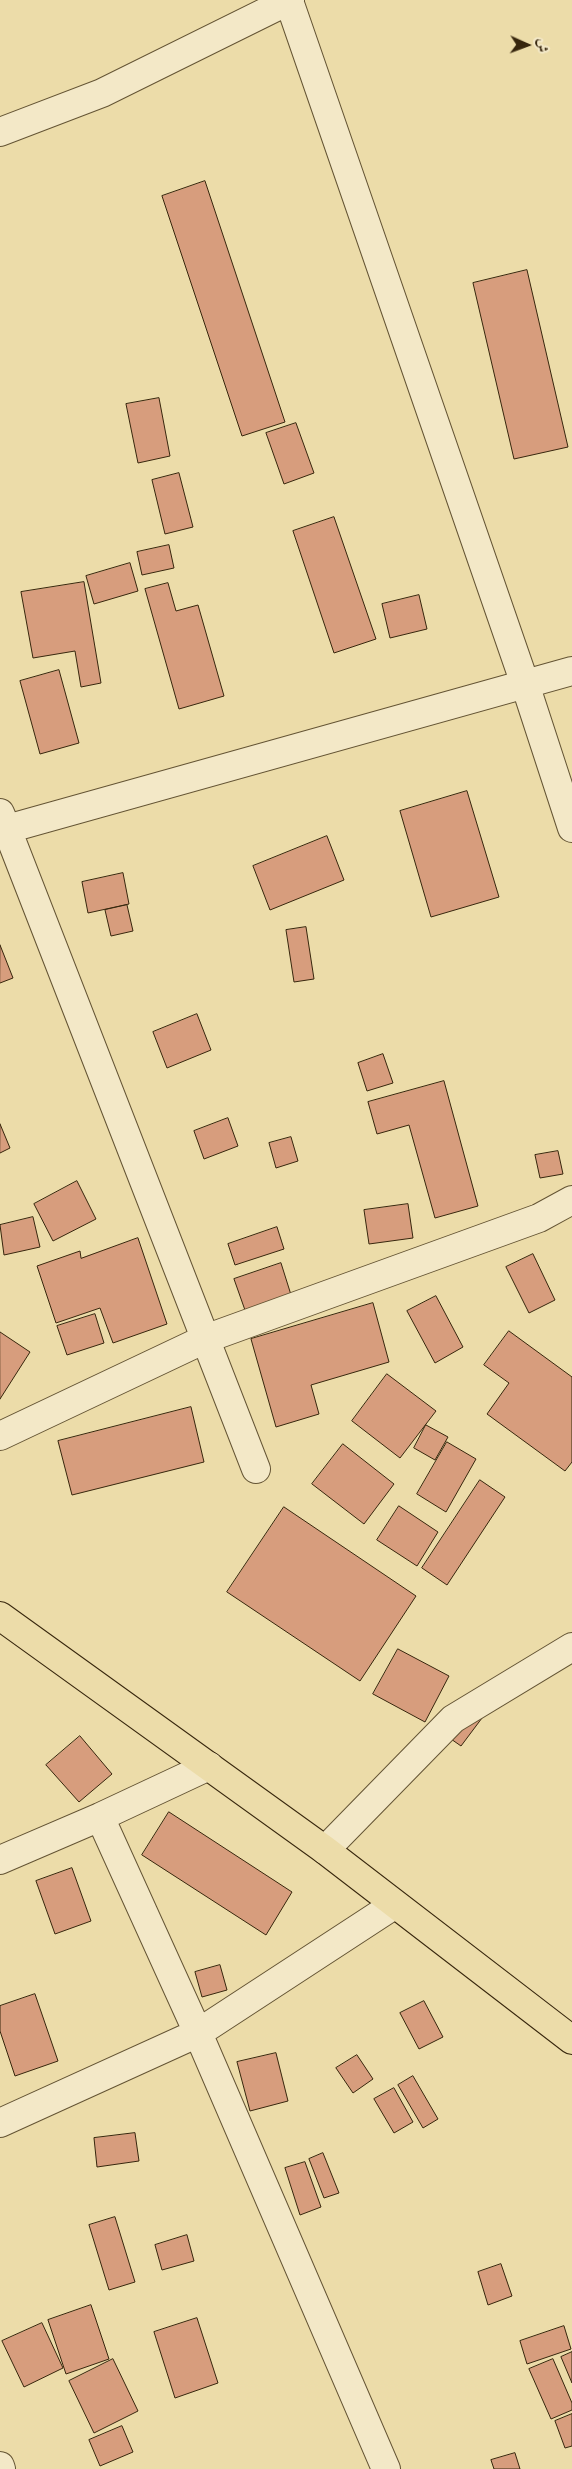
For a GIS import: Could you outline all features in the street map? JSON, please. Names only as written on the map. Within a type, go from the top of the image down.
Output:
[{"type":"main road","points":[[0,1616],[325,1850],[394,1906],[572,2040]]},
{"type":"street","points":[[0,132],[102,92],[289,0],[526,684],[572,828]]},
{"type":"street","points":[[256,1469],[3,821],[572,671]]},
{"type":"street","points":[[0,1436],[205,1339],[539,1218],[572,1200]]},
{"type":"street","points":[[325,1850],[452,1719],[572,1647]]},
{"type":"street","points":[[0,1860],[100,1817],[209,1766]]},
{"type":"street","points":[[100,1817],[198,2033],[386,2469]]},
{"type":"street","points":[[0,2123],[198,2033],[394,1906]]},
{"type":"building","points":[[205,181],[285,422],[242,436],[162,196]]},
{"type":"building","points":[[527,270],[568,447],[514,459],[473,283]]},
{"type":"building","points":[[159,398],[170,456],[138,463],[126,404]]},
{"type":"building","points":[[296,423],[314,473],[284,484],[266,433]]},
{"type":"building","points":[[179,473],[193,527],[165,534],[152,480]]},
{"type":"building","points":[[334,517],[376,639],[334,653],[293,531]]},
{"type":"building","points":[[169,545],[174,568],[142,575],[137,552]]},
{"type":"building","points":[[130,563],[138,591],[94,604],[86,576]]},
{"type":"building","points":[[84,582],[101,683],[81,687],[75,651],[33,658],[21,592]]},
{"type":"building","points":[[168,583],[176,611],[198,605],[224,696],[179,709],[145,589]]},
{"type":"building","points":[[419,595],[427,629],[390,638],[382,604]]},
{"type":"building","points":[[59,670],[79,743],[40,754],[20,681]]},
{"type":"building","points":[[467,791],[499,897],[431,917],[400,811]]},
{"type":"building","points":[[327,836],[344,880],[270,910],[253,866]]},
{"type":"building","points":[[123,873],[129,904],[88,913],[82,882]]},
{"type":"building","points":[[127,905],[133,931],[111,936],[105,910]]},
{"type":"building","points":[[306,927],[314,979],[294,982],[286,930]]},
{"type":"building","points":[[0,945],[13,978],[0,983]]},
{"type":"building","points":[[197,1014],[211,1050],[167,1068],[153,1032]]},
{"type":"building","points":[[383,1054],[393,1083],[367,1091],[358,1063]]},
{"type":"building","points":[[444,1081],[478,1206],[435,1218],[409,1125],[377,1134],[368,1102]]},
{"type":"building","points":[[228,1118],[238,1146],[204,1159],[194,1131]]},
{"type":"building","points":[[0,1124],[10,1148],[0,1153]]},
{"type":"building","points":[[291,1137],[298,1161],[276,1168],[269,1143]]},
{"type":"building","points":[[558,1151],[563,1174],[540,1178],[535,1155]]},
{"type":"building","points":[[77,1181],[96,1219],[53,1241],[34,1204]]},
{"type":"building","points":[[408,1204],[413,1238],[369,1244],[364,1210]]},
{"type":"building","points":[[33,1217],[40,1247],[4,1255],[0,1225]]},
{"type":"building","points":[[277,1227],[284,1249],[235,1265],[228,1244]]},
{"type":"building","points":[[138,1238],[167,1324],[113,1343],[100,1308],[56,1323],[37,1266],[80,1251],[81,1258]]},
{"type":"building","points":[[533,1254],[555,1300],[529,1313],[506,1267]]},
{"type":"building","points":[[281,1263],[292,1298],[246,1313],[234,1279]]},
{"type":"building","points":[[436,1296],[463,1347],[435,1363],[407,1311]]},
{"type":"building","points":[[373,1303],[389,1362],[311,1385],[319,1414],[276,1427],[251,1339]]},
{"type":"building","points":[[95,1314],[104,1343],[67,1355],[57,1326]]},
{"type":"building","points":[[509,1331],[572,1377],[572,1462],[565,1471],[487,1414],[509,1383],[484,1365]]},
{"type":"building","points":[[0,1332],[30,1352],[0,1399]]},
{"type":"building","points":[[387,1374],[436,1411],[400,1458],[352,1421]]},
{"type":"building","points":[[191,1407],[204,1462],[72,1495],[58,1441]]},
{"type":"building","points":[[426,1425],[448,1437],[435,1460],[414,1448]]},
{"type":"building","points":[[447,1442],[476,1459],[446,1512],[417,1494]]},
{"type":"building","points":[[343,1444],[394,1484],[364,1524],[312,1484]]},
{"type":"building","points":[[480,1480],[505,1497],[447,1585],[422,1568]]},
{"type":"building","points":[[399,1506],[438,1532],[417,1566],[377,1540]]},
{"type":"building","points":[[284,1507],[416,1596],[360,1681],[227,1592]]},
{"type":"building","points":[[398,1649],[449,1676],[425,1722],[373,1694]]},
{"type":"building","points":[[461,1703],[482,1718],[461,1746],[441,1732]]},
{"type":"building","points":[[80,1736],[112,1774],[79,1802],[46,1765]]},
{"type":"building","points":[[169,1812],[292,1892],[266,1935],[142,1855]]},
{"type":"building","points":[[72,1868],[91,1921],[55,1934],[36,1881]]},
{"type":"building","points":[[220,1965],[227,1990],[202,1997],[195,1972]]},
{"type":"building","points":[[35,1994],[58,2061],[15,2076],[0,2031],[0,2006]]},
{"type":"building","points":[[424,2001],[443,2037],[419,2049],[400,2013]]},
{"type":"building","points":[[276,2053],[288,2101],[250,2111],[237,2062]]},
{"type":"building","points":[[357,2055],[373,2079],[353,2093],[336,2068]]},
{"type":"building","points":[[413,2076],[438,2119],[423,2128],[398,2085]]},
{"type":"building","points":[[394,2088],[413,2122],[394,2133],[374,2099]]},
{"type":"building","points":[[135,2133],[139,2161],[97,2167],[94,2138]]},
{"type":"building","points":[[323,2153],[339,2193],[324,2198],[309,2159]]},
{"type":"building","points":[[305,2162],[321,2207],[300,2215],[285,2168]]},
{"type":"building","points":[[115,2217],[135,2282],[109,2290],[89,2225]]},
{"type":"building","points":[[187,2235],[194,2261],[162,2270],[155,2245]]},
{"type":"building","points":[[501,2264],[512,2296],[488,2305],[478,2272]]},
{"type":"building","points":[[91,2305],[109,2359],[66,2374],[48,2320]]},
{"type":"building","points":[[197,2318],[218,2383],[175,2398],[154,2332]]},
{"type":"building","points":[[42,2323],[63,2368],[24,2387],[2,2341]]},
{"type":"building","points":[[564,2326],[571,2349],[527,2364],[520,2341]]},
{"type":"building","points":[[572,2352],[572,2383],[561,2357]]},
{"type":"building","points":[[113,2359],[138,2411],[94,2433],[69,2381]]},
{"type":"building","points":[[553,2359],[572,2403],[572,2410],[551,2419],[529,2369]]},
{"type":"building","points":[[572,2414],[572,2446],[565,2448],[555,2421]]},
{"type":"building","points":[[122,2426],[133,2452],[100,2466],[89,2440]]},
{"type":"building","points":[[515,2453],[520,2469],[494,2469],[491,2460]]}]
